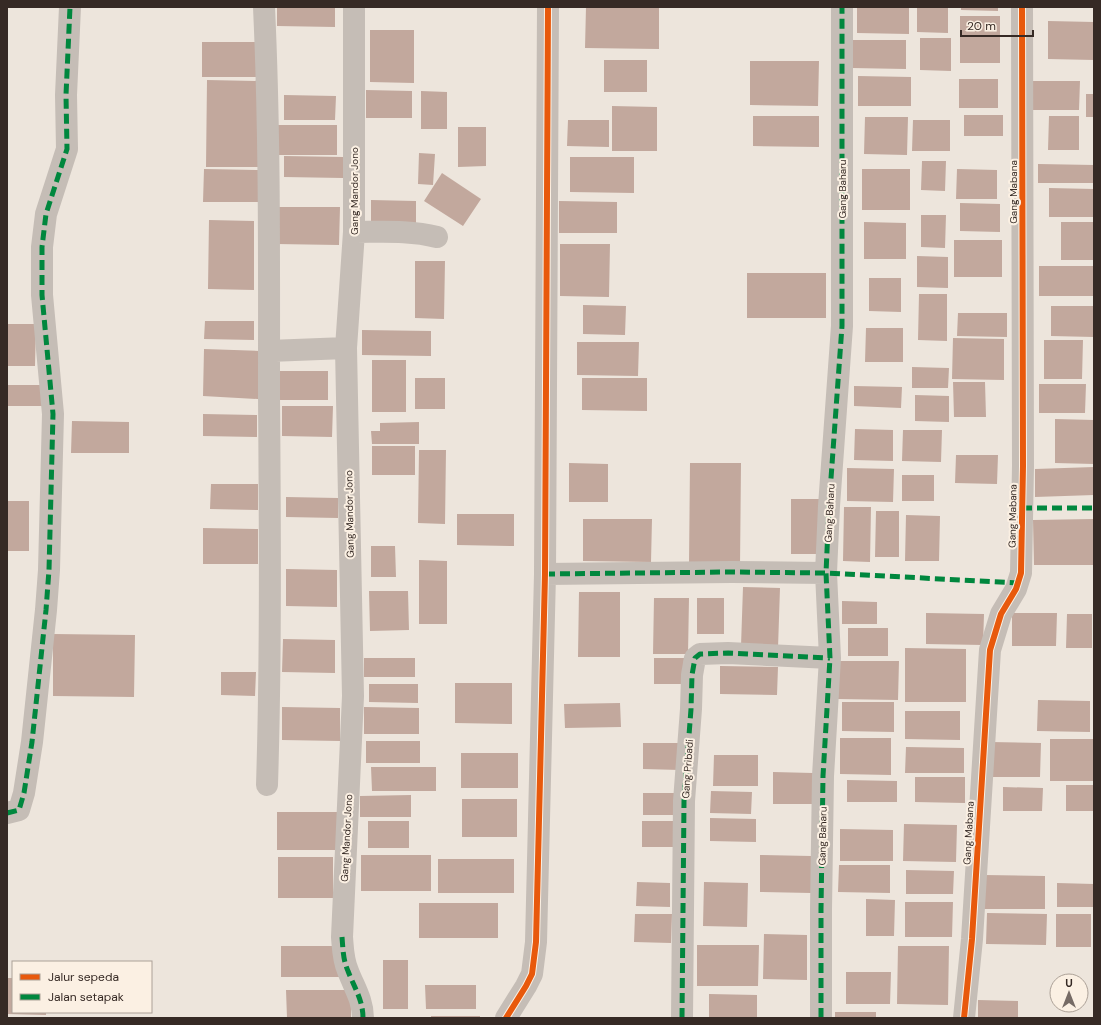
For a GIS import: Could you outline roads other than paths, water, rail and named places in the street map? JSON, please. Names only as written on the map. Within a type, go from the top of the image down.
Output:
[{"type":"street","points":[[7,814],[19,810],[24,793],[32,742],[46,610],[49,570],[53,414],[42,295],[42,247],[46,214],[67,149],[66,95],[70,7]]},
{"type":"street","points":[[264,7],[268,81],[270,690],[267,785]]},
{"type":"street","name":"Gang Mandor Jono","points":[[354,7],[354,232],[346,348],[353,696],[342,937],[343,957],[348,972],[361,999],[363,1018]]},
{"type":"street","points":[[506,1018],[532,974],[536,942],[545,574],[548,7]]},
{"type":"street","name":"Gang Baharu","points":[[821,1018],[823,776],[830,658],[826,573],[829,506],[842,326],[842,7]]},
{"type":"street","name":"Gang Mabana","points":[[964,1018],[972,939],[990,650],[1001,614],[1016,589],[1021,572],[1023,466],[1022,7]]},
{"type":"street","points":[[354,232],[397,231],[422,233],[437,237]]},
{"type":"street","points":[[269,351],[346,348]]},
{"type":"street","points":[[545,574],[731,572],[826,573]]},
{"type":"street","name":"Gang Pribadi","points":[[682,1018],[684,801],[692,709],[692,675],[695,658],[700,654],[728,653],[830,658]]}]
